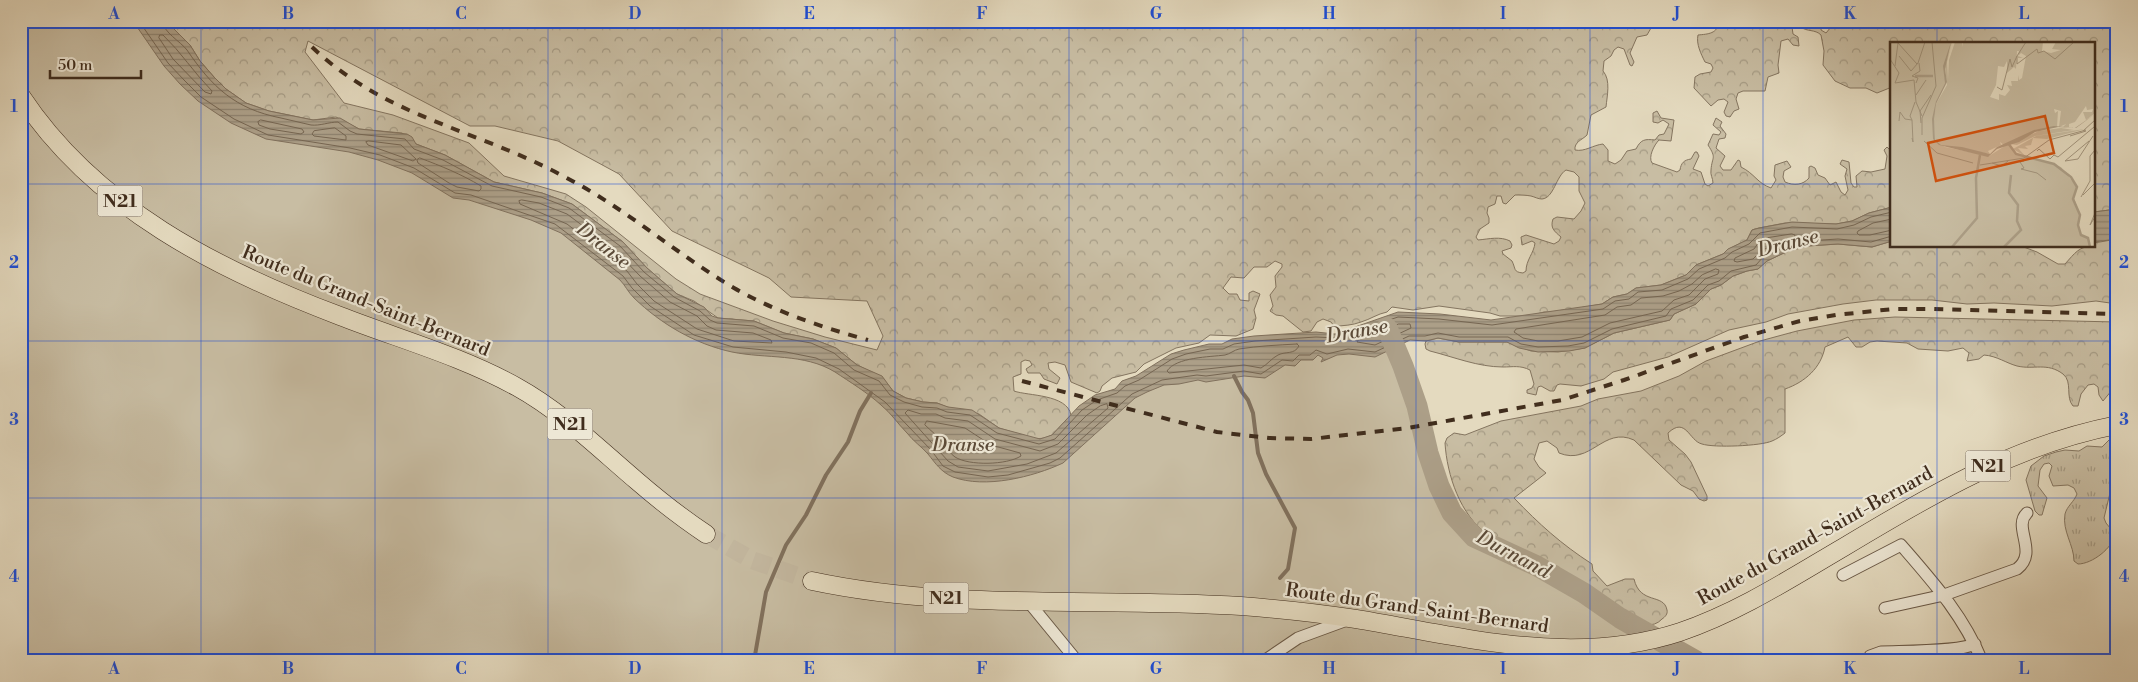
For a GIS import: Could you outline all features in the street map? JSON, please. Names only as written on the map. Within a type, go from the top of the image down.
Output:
[{"type":"main road","name":"Route du Grand-Saint-Bernard","points":[[21,96],[59,143],[107,190],[145,220],[173,238],[242,276],[340,316],[477,368],[535,398],[575,427],[662,503],[706,534]]},
{"type":"main road","name":"Route du Grand-Saint-Bernard","points":[[812,580],[900,595],[1266,608],[1353,618],[1501,644],[1586,655],[1605,647],[1653,639],[1683,631],[1727,613],[1751,601],[1922,500],[1981,470],[2047,443],[2117,425]]},
{"type":"street","points":[[1885,608],[1944,594],[2017,569],[2023,564],[2026,552],[2022,521],[2027,513]]},
{"type":"street","points":[[1843,575],[1901,545],[1944,594],[1974,642],[1982,661]]},
{"type":"street","points":[[1027,600],[1077,661]]},
{"type":"street","points":[[1264,661],[1298,638],[1353,618]]},
{"type":"street","points":[[1870,656],[1881,652],[1968,646],[1974,642]]},
{"type":"green space","points":[[21,21],[158,21],[198,73],[282,130],[392,141],[559,223],[688,331],[821,360],[999,462],[1134,395],[1169,373],[1378,335],[1407,358],[1438,490],[1477,542],[1587,590],[1632,631],[1690,661],[21,661]]},
{"type":"green space","points":[[166,21],[1655,21],[1647,35],[1637,37],[1630,53],[1634,62],[1632,66],[1624,49],[1618,47],[1604,61],[1603,71],[1608,83],[1606,107],[1591,115],[1587,135],[1577,143],[1575,150],[1603,144],[1608,150],[1608,161],[1615,164],[1621,160],[1627,151],[1636,149],[1642,141],[1655,140],[1659,135],[1664,134],[1669,124],[1663,120],[1658,123],[1653,122],[1653,113],[1657,111],[1661,118],[1674,120],[1671,141],[1659,140],[1657,142],[1651,154],[1652,163],[1677,172],[1680,170],[1683,162],[1691,159],[1695,152],[1697,152],[1699,156],[1693,169],[1701,172],[1705,184],[1708,186],[1713,183],[1711,172],[1713,158],[1708,145],[1713,134],[1719,135],[1721,132],[1713,125],[1716,118],[1722,122],[1720,126],[1726,134],[1725,138],[1719,139],[1716,148],[1725,156],[1720,166],[1723,170],[1731,170],[1738,160],[1741,167],[1762,184],[1771,188],[1776,180],[1774,176],[1775,165],[1787,161],[1791,167],[1784,171],[1783,177],[1785,182],[1795,184],[1804,182],[1809,178],[1809,167],[1811,166],[1830,185],[1836,182],[1841,192],[1845,195],[1848,190],[1845,176],[1847,169],[1840,164],[1842,160],[1849,162],[1851,183],[1854,187],[1857,187],[1856,176],[1862,171],[1871,172],[1885,169],[1887,156],[1884,150],[1887,147],[1890,150],[1890,208],[1869,213],[1852,221],[1836,224],[1785,223],[1752,230],[1747,240],[1723,254],[1696,265],[1686,275],[1661,285],[1636,288],[1627,294],[1613,297],[1602,304],[1556,312],[1544,312],[1529,316],[1500,316],[1439,306],[1413,310],[1392,307],[1387,312],[1351,325],[1334,326],[1331,322],[1323,319],[1317,322],[1311,331],[1303,332],[1283,316],[1276,315],[1270,311],[1273,306],[1270,295],[1276,287],[1275,276],[1282,267],[1282,264],[1275,261],[1267,267],[1254,267],[1244,278],[1231,277],[1223,288],[1229,294],[1237,294],[1240,300],[1249,301],[1249,293],[1253,291],[1260,294],[1254,310],[1256,318],[1253,329],[1236,336],[1210,335],[1199,343],[1176,348],[1144,364],[1136,372],[1112,378],[1097,393],[1071,382],[1065,365],[1055,362],[1048,363],[1049,369],[1060,378],[1057,384],[1044,379],[1040,373],[1028,373],[1026,369],[1032,365],[1030,361],[1025,360],[1021,362],[1021,374],[1013,377],[1014,391],[1055,399],[1068,408],[1071,415],[1052,435],[1035,439],[999,428],[979,414],[937,403],[906,398],[893,391],[882,377],[857,365],[836,348],[813,339],[784,333],[754,321],[718,318],[694,301],[677,294],[647,268],[623,242],[572,204],[542,193],[494,182],[445,155],[416,144],[402,133],[359,129],[336,117],[313,120],[269,111],[246,103],[226,89],[200,61],[190,45]],"holes":[[[308,41],[470,126],[495,126],[558,141],[619,174],[672,231],[769,278],[791,297],[867,301],[883,336],[877,350],[773,321],[700,294],[676,279],[586,207],[566,194],[504,176],[469,143],[393,115],[344,103],[305,52]],[[1566,170],[1574,172],[1579,177],[1579,191],[1585,203],[1574,219],[1557,217],[1553,219],[1553,229],[1561,237],[1554,244],[1526,235],[1521,237],[1522,245],[1532,241],[1535,243],[1526,271],[1523,273],[1515,270],[1512,261],[1503,254],[1502,251],[1511,248],[1510,241],[1498,238],[1478,240],[1476,237],[1480,229],[1489,223],[1488,207],[1495,204],[1497,196],[1501,196],[1503,203],[1506,204],[1515,195],[1546,198]]]},
{"type":"green space","points":[[1719,21],[1787,21],[1792,27],[1793,34],[1798,37],[1799,46],[1793,45],[1788,39],[1781,41],[1779,73],[1768,77],[1765,91],[1743,91],[1738,93],[1736,99],[1739,109],[1734,111],[1730,117],[1726,116],[1724,112],[1728,102],[1724,99],[1718,100],[1711,106],[1694,88],[1695,77],[1711,72],[1713,68],[1711,64],[1705,62],[1702,56],[1698,45],[1698,35],[1709,34],[1715,31]]},
{"type":"green space","points":[[1802,21],[1822,21],[1821,30],[1826,33],[1836,21],[2117,21],[2117,209],[2096,212],[2096,42],[1890,42],[1890,88],[1877,93],[1866,88],[1850,88],[1835,81],[1823,65],[1824,51],[1821,35],[1801,27]]},
{"type":"green space","points":[[2117,239],[2117,304],[2096,301],[2052,306],[1994,303],[1967,304],[1932,300],[1876,300],[1843,304],[1788,314],[1766,322],[1729,330],[1668,357],[1613,372],[1604,379],[1581,386],[1560,384],[1557,385],[1554,391],[1541,386],[1538,387],[1536,395],[1527,393],[1527,390],[1532,388],[1534,384],[1530,370],[1526,368],[1494,367],[1475,364],[1430,351],[1426,349],[1425,344],[1426,341],[1438,338],[1459,342],[1507,342],[1531,351],[1558,352],[1585,348],[1614,333],[1670,320],[1674,314],[1696,304],[1711,289],[1721,285],[1733,276],[1758,269],[1767,261],[1786,252],[1807,246],[1838,244],[1872,247],[1890,242],[1890,248],[2026,248],[2058,264],[2065,264],[2081,249],[2096,248],[2096,243]]},
{"type":"green space","points":[[1895,317],[2117,322],[2117,384],[2103,401],[2099,395],[2098,387],[2094,384],[2088,385],[2081,394],[2078,406],[2073,406],[2069,398],[2066,377],[2051,368],[2017,366],[1984,355],[1979,359],[1967,361],[1969,353],[1963,348],[1948,351],[1918,349],[1907,343],[1877,341],[1870,342],[1862,347],[1856,347],[1848,337],[1825,347],[1816,368],[1805,378],[1785,389],[1785,433],[1776,439],[1758,444],[1716,446],[1698,442],[1683,428],[1674,428],[1668,433],[1669,440],[1691,462],[1707,496],[1707,500],[1704,501],[1699,499],[1693,491],[1681,485],[1634,440],[1623,437],[1614,438],[1589,451],[1570,456],[1559,453],[1557,448],[1547,441],[1539,443],[1534,459],[1546,473],[1514,498],[1551,533],[1592,564],[1593,571],[1607,586],[1625,579],[1634,579],[1641,592],[1665,605],[1666,615],[1655,624],[1646,625],[1637,622],[1580,580],[1560,572],[1488,535],[1470,517],[1457,494],[1452,481],[1445,443],[1447,438],[1454,433],[1465,435],[1501,421],[1581,406],[1598,399],[1641,391],[1679,376],[1706,361],[1760,341],[1797,331],[1854,320]]},
{"type":"green space","points":[[2117,437],[2117,493],[2110,493],[2104,518],[2115,534],[2106,550],[2089,561],[2078,564],[2074,561],[2065,526],[2066,511],[2077,494],[2074,488],[2068,485],[2053,486],[2049,476],[2052,466],[2049,463],[2044,464],[2040,470],[2038,486],[2047,498],[2042,515],[2039,515],[2035,511],[2026,480],[2031,466],[2044,456],[2065,450],[2079,451],[2087,446],[2102,447],[2110,439]]},
{"type":"water","name":"Dranse","points":[[133,21],[166,21],[190,45],[200,61],[214,77],[226,89],[246,103],[269,111],[313,120],[340,118],[359,129],[407,134],[412,137],[416,144],[445,155],[494,182],[542,193],[572,204],[623,242],[647,268],[677,294],[704,307],[712,316],[754,321],[784,333],[813,339],[836,348],[857,365],[882,376],[893,391],[906,398],[972,410],[999,428],[1040,439],[1052,435],[1079,406],[1095,395],[1115,389],[1122,381],[1136,376],[1171,354],[1209,344],[1222,344],[1232,339],[1254,336],[1316,332],[1335,334],[1398,312],[1440,314],[1491,320],[1602,304],[1613,297],[1627,294],[1636,288],[1661,285],[1686,275],[1696,265],[1723,254],[1728,249],[1747,240],[1752,230],[1792,222],[1836,224],[1852,221],[1869,213],[1890,208],[1890,242],[1872,247],[1838,244],[1807,246],[1786,252],[1767,261],[1758,269],[1733,276],[1721,285],[1711,289],[1696,304],[1674,314],[1670,320],[1614,333],[1585,348],[1569,351],[1538,352],[1519,348],[1507,342],[1459,342],[1438,338],[1426,341],[1410,340],[1375,357],[1349,354],[1337,355],[1321,362],[1323,358],[1318,355],[1313,360],[1301,360],[1295,366],[1285,365],[1265,378],[1244,376],[1206,382],[1198,380],[1164,385],[1135,398],[1063,463],[1023,477],[994,482],[979,482],[953,477],[942,470],[885,408],[835,372],[823,366],[798,359],[732,352],[705,344],[679,332],[644,307],[632,296],[620,280],[561,233],[531,220],[469,200],[453,198],[412,173],[378,160],[349,152],[266,139],[231,123],[198,101],[164,66]]},
{"type":"water","points":[[2117,209],[2117,239],[2096,242],[2096,212]]},
{"type":"waterway","name":"Durnand","points":[[1387,328],[1417,406],[1428,453],[1439,486],[1452,513],[1474,537],[1537,566],[1584,593],[1620,618],[1696,661]]},
{"type":"waterway","points":[[1234,376],[1253,413],[1258,453],[1266,474],[1295,528],[1288,569],[1280,578]]},
{"type":"waterway","points":[[754,661],[766,592],[786,545],[806,515],[826,475],[848,442],[860,411],[871,393]]},
{"type":"tunnel","points":[[706,534],[752,560],[812,581]]},
{"type":"railway","points":[[312,47],[341,71],[401,107],[530,160],[585,188],[712,274],[750,297],[799,318],[868,340]]},
{"type":"railway","points":[[1022,381],[1217,432],[1269,438],[1311,439],[1408,428],[1562,400],[1744,337],[1800,321],[1836,315],[1893,309],[2117,314]]}]
